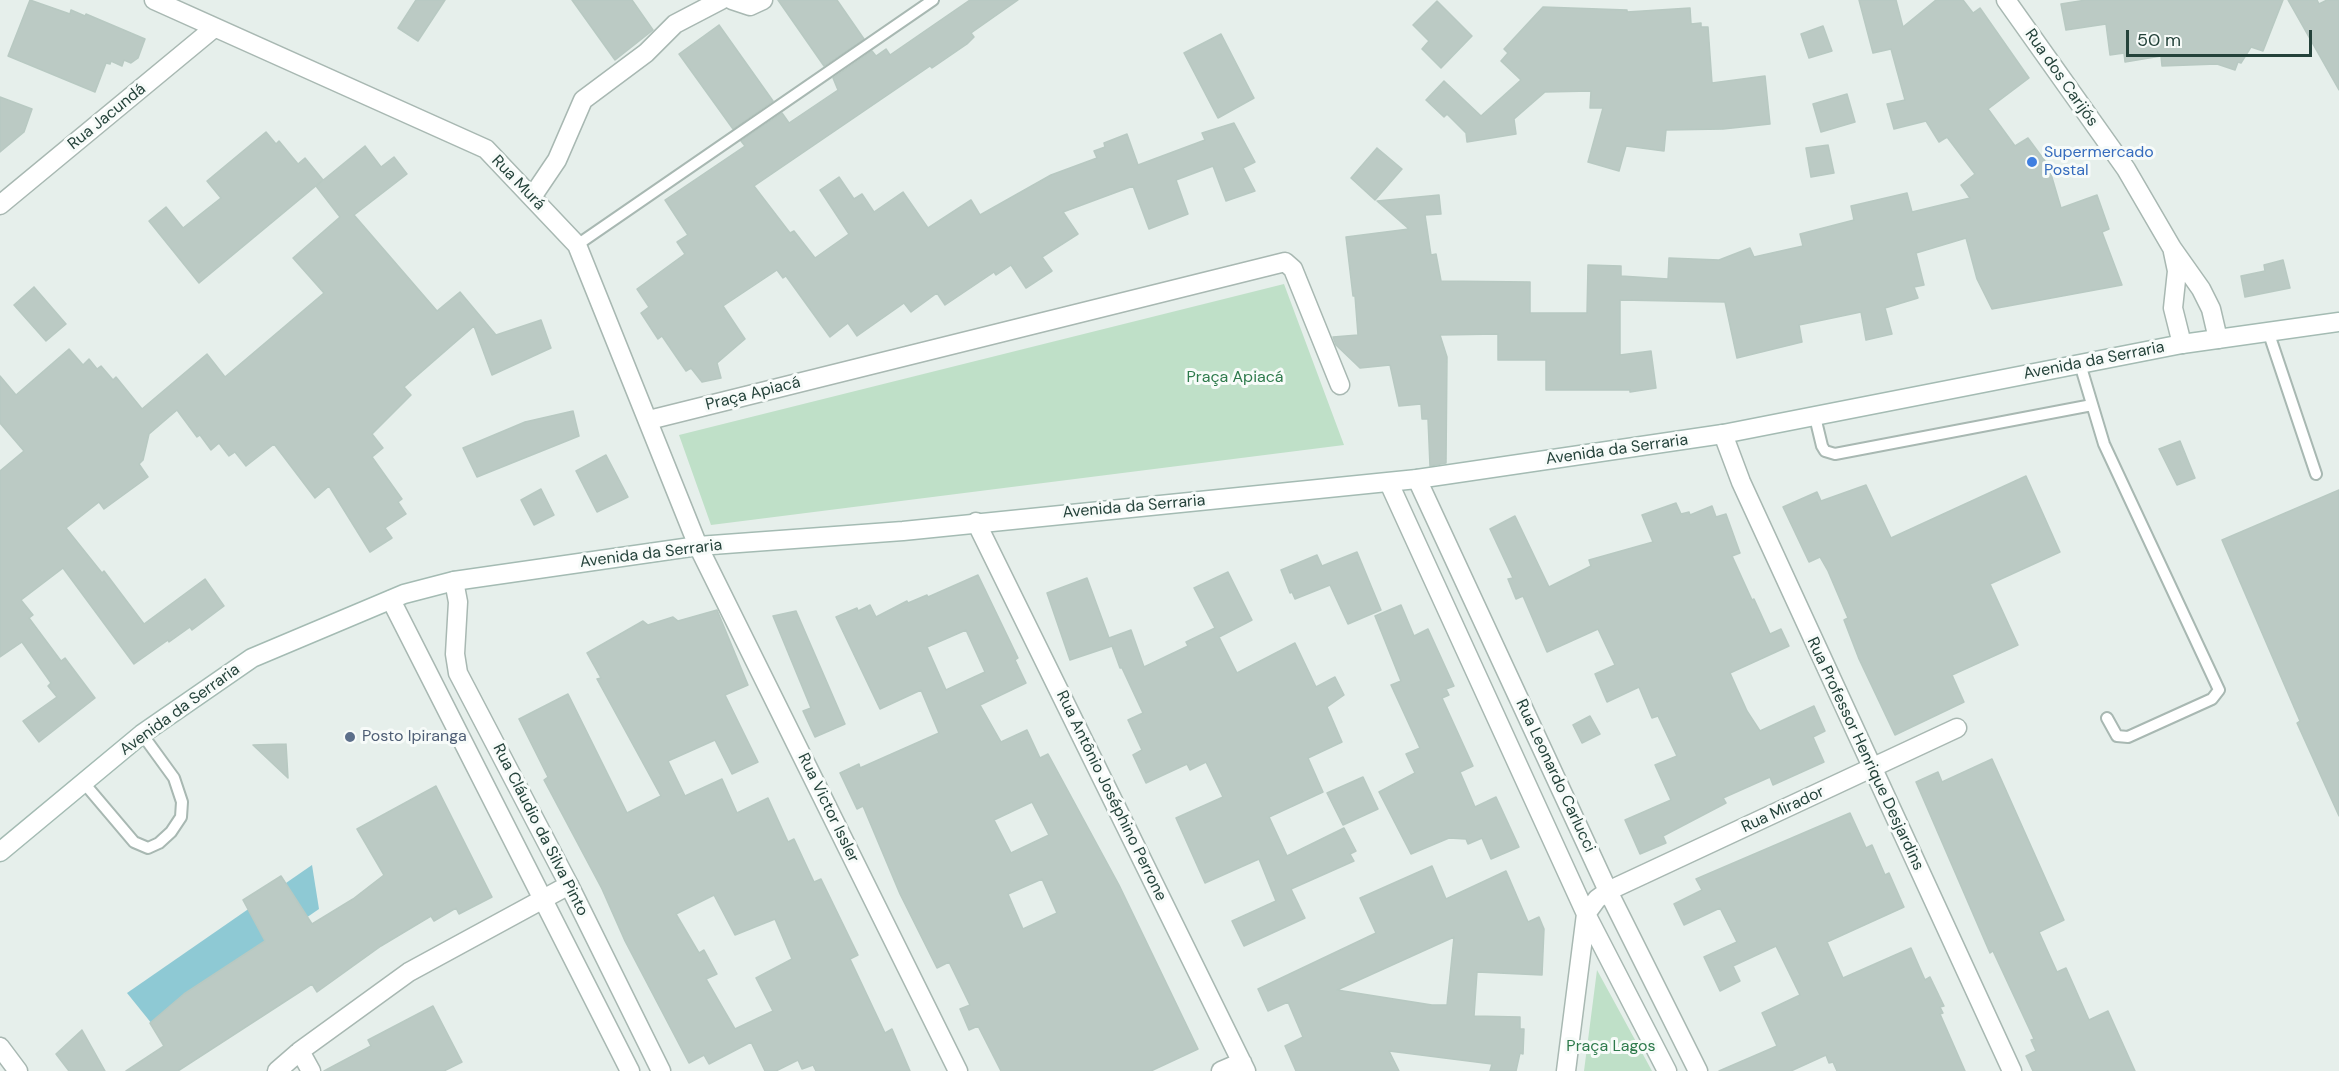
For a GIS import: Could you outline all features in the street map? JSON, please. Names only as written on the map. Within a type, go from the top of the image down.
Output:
[{"type":"street","name":"Rua Murá","points":[[154,0],[486,149],[577,244],[698,546]]},
{"type":"street","points":[[532,197],[557,160],[586,97],[646,53],[675,24],[721,0]]},
{"type":"street","points":[[732,0],[750,6],[763,0]]},
{"type":"street","name":"Rua dos Carijós","points":[[2006,0],[2126,169],[2172,248],[2201,288],[2211,309],[2218,339]]},
{"type":"street","name":"Rua Jacundá","points":[[0,205],[214,28]]},
{"type":"street","name":"Rua dos Carijós","points":[[2172,248],[2177,271],[2173,308],[2182,344]]},
{"type":"street","name":"Praça Apiacá","points":[[649,420],[1285,262],[1293,269],[1340,385]]},
{"type":"street","name":"Avenida da Serraria","points":[[0,852],[142,734],[252,658],[391,600],[454,581],[698,546],[903,531],[1389,483],[1723,434],[2182,344],[2339,322]]},
{"type":"street","name":"Rua Professor Henrique Desjardins","points":[[1723,434],[1741,482],[2012,1071]]},
{"type":"street","name":"Rua Leonardo Carlucci","points":[[1417,479],[1608,891],[1698,1071]]},
{"type":"street","name":"Rua Leonardo Carlucci","points":[[1389,483],[1586,914],[1666,1071]]},
{"type":"street","name":"Rua Antônio Joséphino Perrone","points":[[976,522],[1244,1066]]},
{"type":"street","name":"Rua Victor Issler","points":[[698,546],[958,1071]]},
{"type":"street","name":"Rua Cláudio da Silva Pinto","points":[[454,581],[458,602],[455,654],[458,673],[569,885],[661,1071]]},
{"type":"street","name":"Rua Cláudio da Silva Pinto","points":[[391,600],[630,1071]]},
{"type":"street","name":"Rua Mirador","points":[[1608,891],[1872,770],[1957,728]]},
{"type":"street","points":[[277,1071],[300,1051],[410,972],[569,885]]},
{"type":"street","points":[[1566,1071],[1586,914],[1597,899],[1608,891]]},
{"type":"street","points":[[0,1047],[18,1071]]},
{"type":"street","points":[[300,1051],[311,1071]]},
{"type":"street","points":[[1221,1071],[1244,1066]]},
{"type":"lane","points":[[577,244],[933,0]]},
{"type":"lane","points":[[2268,331],[2316,474]]},
{"type":"lane","points":[[2080,364],[2104,444],[2219,690],[2212,699],[2128,737],[2117,736],[2107,718]]},
{"type":"lane","points":[[1815,417],[1822,446],[1825,451],[1835,454],[2091,405]]},
{"type":"lane","points":[[84,783],[134,842],[148,848],[159,843],[171,832],[181,817],[182,802],[174,778],[142,734]]},
{"type":"green space","name":"Praça Apiacá","points":[[1284,284],[1344,445],[711,525],[679,435]]},
{"type":"green space","name":"Praça Lagos","points":[[1597,970],[1652,1071],[1584,1071]]},
{"type":"water","points":[[312,865],[319,909],[152,1024],[127,993]]},
{"type":"building","points":[[30,0],[70,14],[71,10],[85,16],[86,14],[145,39],[138,58],[131,63],[124,60],[122,66],[111,61],[110,64],[106,63],[95,92],[8,56]]},
{"type":"building","points":[[416,0],[445,0],[418,41],[398,28]]},
{"type":"building","points":[[572,0],[632,0],[653,30],[615,60]]},
{"type":"building","points":[[778,0],[837,0],[864,39],[824,66]]},
{"type":"building","points":[[970,0],[1018,0],[971,33],[974,37],[967,44],[932,68],[930,66],[754,186],[790,233],[794,231],[815,258],[849,234],[820,190],[839,177],[854,199],[862,194],[874,212],[903,192],[928,228],[971,200],[980,215],[1051,175],[1097,158],[1094,151],[1105,147],[1104,143],[1127,134],[1138,165],[1205,140],[1202,133],[1234,123],[1255,162],[1243,168],[1255,191],[1226,201],[1213,166],[1176,180],[1188,214],[1149,229],[1133,186],[1063,212],[1078,234],[1042,257],[1052,271],[1026,288],[1011,265],[996,275],[994,272],[945,305],[937,293],[911,312],[904,303],[857,336],[848,323],[830,337],[786,276],[783,278],[777,270],[723,306],[745,339],[717,363],[721,378],[702,382],[691,368],[686,371],[662,336],[658,339],[641,313],[649,307],[637,289],[685,254],[677,242],[688,235],[665,200],[745,146],[741,141],[782,113],[789,123],[838,90],[833,78],[872,51],[876,56],[886,49],[890,55]]},
{"type":"building","points":[[1859,0],[1896,0],[1903,27],[1936,0],[1963,0],[1973,13],[1980,8],[2029,78],[1988,109],[2015,146],[2028,138],[2053,172],[2051,174],[2061,208],[2097,195],[2109,229],[2102,232],[2122,285],[1992,309],[1977,279],[1966,238],[1916,253],[1924,285],[1914,287],[1918,298],[1885,308],[1892,334],[1866,340],[1861,312],[1799,325],[1802,342],[1737,358],[1725,302],[1620,300],[1620,355],[1651,351],[1656,388],[1630,392],[1630,390],[1546,390],[1546,360],[1498,360],[1498,334],[1440,335],[1447,357],[1446,463],[1430,466],[1428,419],[1422,419],[1421,404],[1399,406],[1390,365],[1360,368],[1336,345],[1333,337],[1358,335],[1346,237],[1409,229],[1377,201],[1439,195],[1441,214],[1425,215],[1431,255],[1436,254],[1441,281],[1530,282],[1530,313],[1587,313],[1588,265],[1621,266],[1621,276],[1668,279],[1669,258],[1719,260],[1750,248],[1754,257],[1803,246],[1800,234],[1854,220],[1851,206],[1907,193],[1912,212],[1970,198],[1961,185],[1975,174],[1947,137],[1939,142],[1926,121],[1894,129],[1887,104],[1905,100],[1891,49],[1873,53]]},
{"type":"building","points":[[2086,0],[2283,0],[2263,51],[2251,47],[2241,63],[2238,62],[2235,70],[2217,64],[2162,66],[2161,56],[2125,62],[2124,53],[2110,55],[2106,24],[2066,30],[2061,4]]},
{"type":"building","points":[[2288,0],[2317,0],[2319,4],[2327,0],[2339,0],[2339,90]]},
{"type":"building","points":[[1437,1],[1472,36],[1441,68],[1422,49],[1429,41],[1413,25]]},
{"type":"building","points":[[1543,7],[1627,10],[1627,12],[1690,8],[1691,24],[1701,23],[1701,27],[1708,27],[1712,83],[1765,76],[1770,124],[1723,129],[1666,130],[1664,151],[1626,146],[1619,171],[1588,162],[1603,108],[1590,108],[1591,91],[1545,92],[1514,119],[1516,134],[1467,142],[1466,133],[1447,114],[1444,117],[1426,100],[1444,81],[1481,116],[1521,80],[1501,61],[1508,53],[1504,49]]},
{"type":"building","points":[[719,25],[773,101],[733,129],[679,54]]},
{"type":"building","points":[[1823,26],[1832,51],[1809,58],[1801,34]]},
{"type":"building","points":[[1221,34],[1254,98],[1218,118],[1184,53]]},
{"type":"building","points":[[1847,94],[1855,122],[1821,132],[1813,104]]},
{"type":"building","points":[[0,97],[32,109],[24,132],[0,152]]},
{"type":"building","points":[[266,132],[276,144],[279,141],[298,164],[305,158],[323,180],[199,283],[149,221],[166,207],[183,228],[221,198],[207,181]]},
{"type":"building","points":[[1828,145],[1834,173],[1811,177],[1806,148]]},
{"type":"building","points":[[365,146],[381,167],[394,157],[407,174],[354,215],[437,311],[460,292],[496,335],[541,320],[551,348],[492,375],[474,326],[404,387],[411,395],[372,434],[383,448],[372,457],[402,499],[398,502],[406,514],[385,528],[392,538],[370,552],[329,486],[315,498],[274,444],[246,466],[235,452],[229,456],[219,443],[211,450],[200,435],[197,437],[177,410],[149,434],[143,460],[139,464],[148,477],[104,509],[99,502],[66,528],[102,573],[104,571],[144,624],[205,579],[224,606],[192,630],[190,627],[134,664],[63,568],[21,600],[33,615],[29,618],[61,661],[65,658],[95,698],[39,742],[23,721],[57,697],[48,686],[51,683],[22,642],[0,657],[0,471],[24,451],[0,423],[0,376],[16,395],[69,349],[83,365],[89,359],[97,369],[101,366],[113,380],[116,377],[142,409],[207,354],[225,377],[324,293],[293,258],[340,217],[316,186]]},
{"type":"building","points":[[1377,148],[1402,169],[1375,200],[1351,178]]},
{"type":"building","points":[[2283,260],[2290,288],[2245,297],[2241,276],[2265,271],[2264,265]]},
{"type":"building","points":[[34,287],[66,324],[46,341],[14,305]]},
{"type":"building","points":[[573,411],[579,436],[477,477],[463,448],[525,422]]},
{"type":"building","points":[[2180,441],[2195,478],[2177,485],[2159,449]]},
{"type":"building","points":[[606,455],[628,497],[597,512],[576,471]]},
{"type":"building","points":[[2026,476],[2060,552],[1990,584],[2018,645],[1952,675],[1964,702],[1895,735],[1859,659],[1844,620],[1848,618],[1828,571],[1820,557],[1809,562],[1783,507],[1817,492],[1821,501],[1866,485],[1891,538]]},
{"type":"building","points":[[541,489],[554,515],[534,525],[521,500]]},
{"type":"building","points":[[2339,490],[2339,816],[2297,723],[2300,721],[2222,540]]},
{"type":"building","points":[[1676,503],[1681,514],[1689,512],[1690,515],[1712,506],[1716,517],[1726,514],[1740,553],[1732,556],[1752,600],[1754,599],[1770,634],[1781,629],[1789,646],[1730,673],[1747,711],[1760,731],[1814,706],[1825,731],[1813,737],[1824,762],[1773,785],[1770,777],[1723,798],[1726,803],[1663,836],[1666,843],[1640,854],[1625,820],[1671,800],[1655,765],[1677,756],[1658,716],[1652,718],[1639,687],[1607,702],[1595,674],[1615,665],[1598,629],[1547,652],[1523,596],[1516,599],[1508,579],[1513,578],[1490,529],[1515,516],[1549,587],[1591,566],[1589,560],[1653,542],[1642,515]]},
{"type":"building","points":[[1357,552],[1381,610],[1348,624],[1330,585],[1295,599],[1292,592],[1290,593],[1281,570],[1317,555],[1322,566]]},
{"type":"building","points":[[1228,572],[1252,620],[1219,637],[1237,673],[1295,643],[1316,687],[1335,677],[1344,695],[1327,707],[1342,742],[1308,758],[1323,792],[1269,817],[1287,856],[1344,828],[1356,851],[1350,854],[1354,861],[1291,889],[1305,918],[1244,946],[1232,921],[1276,901],[1259,859],[1205,883],[1176,818],[1223,797],[1206,762],[1190,770],[1187,764],[1146,783],[1133,755],[1142,750],[1128,720],[1143,713],[1120,668],[1112,646],[1070,660],[1047,593],[1087,578],[1109,638],[1131,630],[1144,667],[1188,646],[1186,642],[1215,628],[1194,588]]},
{"type":"building","points":[[978,575],[1018,658],[1015,660],[1026,683],[980,705],[1001,742],[1027,730],[1040,758],[1048,754],[1119,885],[1198,1049],[1151,1071],[1001,1071],[978,1026],[969,1030],[960,1009],[970,1005],[949,962],[937,968],[900,894],[863,806],[857,809],[840,773],[859,764],[860,768],[939,733],[921,690],[880,709],[836,617],[870,605],[876,617],[907,601],[908,603],[927,595],[928,597]],"holes":[[[966,630],[985,672],[946,690],[927,647]],[[1032,802],[1049,835],[1011,853],[994,820]],[[1042,879],[1057,913],[1023,929],[1008,894]]]},
{"type":"building","points":[[1401,605],[1414,636],[1428,629],[1454,686],[1446,689],[1449,695],[1442,698],[1473,766],[1460,772],[1475,807],[1496,797],[1519,847],[1491,859],[1482,838],[1468,844],[1466,839],[1449,838],[1411,854],[1379,792],[1415,773],[1406,754],[1420,748],[1391,685],[1401,681],[1375,616]]},
{"type":"building","points":[[717,610],[748,685],[725,695],[758,762],[732,774],[715,740],[668,761],[685,796],[722,779],[737,813],[768,798],[788,842],[794,839],[814,882],[821,879],[858,955],[850,959],[885,1033],[892,1029],[910,1071],[816,1071],[813,1065],[802,1069],[798,1060],[776,1071],[765,1071],[751,1042],[709,1064],[704,1055],[689,1063],[625,941],[602,889],[544,780],[548,777],[519,719],[568,694],[627,813],[661,796],[597,679],[601,678],[587,653],[643,621],[648,625],[673,617],[678,621]],"holes":[[[714,895],[735,935],[775,919],[792,959],[756,978],[773,1011],[735,1029],[706,979],[717,974],[704,950],[699,953],[676,914]]]},
{"type":"building","points":[[796,611],[845,724],[815,737],[803,711],[811,708],[773,616]]},
{"type":"building","points":[[1590,716],[1600,734],[1582,743],[1573,725]]},
{"type":"building","points":[[286,744],[288,778],[253,745]]},
{"type":"building","points":[[1992,759],[2064,920],[2039,932],[2057,972],[2066,968],[2089,1020],[2108,1011],[2135,1071],[2033,1071],[2026,1056],[2036,1051],[2031,1040],[2034,1039],[1993,951],[1990,953],[1916,782],[1938,772],[1942,782]]},
{"type":"building","points":[[1363,777],[1378,809],[1343,825],[1327,793]]},
{"type":"building","points":[[436,786],[492,897],[459,914],[456,908],[434,921],[431,916],[381,946],[317,992],[312,984],[178,1071],[126,1071],[164,1046],[150,1023],[184,994],[265,941],[243,900],[281,876],[312,924],[353,899],[384,875],[357,829]]},
{"type":"building","points":[[1850,813],[1866,848],[1872,845],[1885,875],[1889,873],[1904,907],[1827,942],[1843,978],[1911,948],[1925,980],[1930,977],[1944,1006],[1940,1007],[1943,1013],[1940,1014],[1965,1071],[1837,1071],[1833,1062],[1829,1063],[1826,1055],[1791,1071],[1719,1071],[1777,1046],[1762,1013],[1800,995],[1776,946],[1733,966],[1740,981],[1720,991],[1704,957],[1737,942],[1720,908],[1684,925],[1674,904],[1702,890],[1696,879]]},
{"type":"building","points":[[1432,866],[1446,899],[1506,871],[1528,922],[1539,917],[1544,929],[1542,975],[1477,972],[1474,1016],[1520,1017],[1520,1029],[1524,1029],[1523,1054],[1520,1053],[1516,1071],[1490,1071],[1492,1064],[1389,1051],[1399,1071],[1296,1071],[1285,1046],[1303,1037],[1288,1002],[1268,1011],[1258,989],[1376,933],[1360,898]],"holes":[[[1454,937],[1447,1005],[1432,1005],[1337,990]]]},
{"type":"building","points":[[433,1006],[462,1062],[444,1071],[324,1071],[371,1046],[368,1040]]},
{"type":"building","points":[[82,1030],[105,1071],[69,1071],[56,1054]]},
{"type":"place","name":"Supermercado Postal","points":[[2032,162]]},
{"type":"place","name":"Posto Ipiranga","points":[[350,737]]}]
